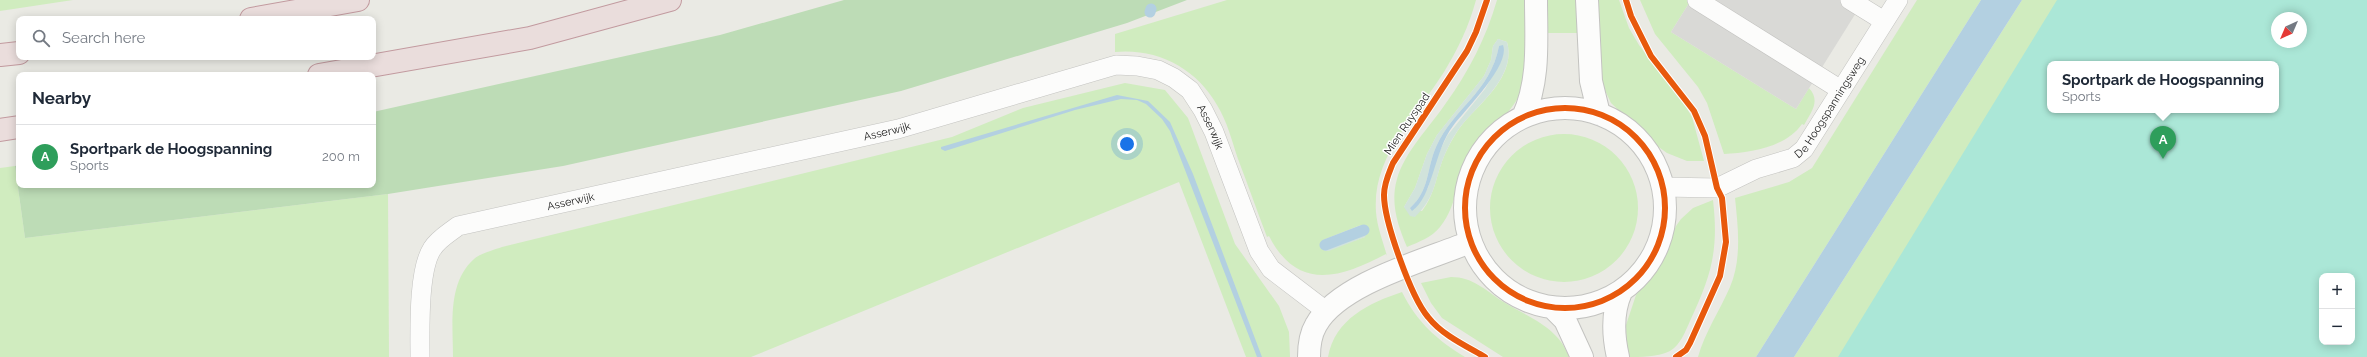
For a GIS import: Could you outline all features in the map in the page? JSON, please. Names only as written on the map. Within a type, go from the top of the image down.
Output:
[{"type":"highway","points":[[268,16],[358,0]]},
{"type":"highway","points":[[336,72],[530,38],[670,0]]},
{"type":"highway","points":[[0,55],[16,53]]},
{"type":"highway","points":[[0,130],[16,127]]},
{"type":"street","points":[[1523,117],[1529,104],[1536,77],[1536,0]]},
{"type":"street","points":[[1587,0],[1591,81],[1599,114]]},
{"type":"street","points":[[1561,108],[1599,114],[1628,131],[1646,150],[1656,167],[1665,204],[1661,237],[1646,268],[1621,292],[1589,306],[1554,308],[1524,300],[1502,287],[1478,259],[1470,242],[1464,206],[1466,187],[1472,169],[1492,138],[1507,126],[1523,117],[1541,111],[1561,108]]},
{"type":"street","points":[[1309,357],[1312,336],[1316,325],[1326,311],[1340,298],[1359,287],[1470,242]]},
{"type":"street","points":[[1618,357],[1615,344],[1614,308],[1621,292]]},
{"type":"street","points":[[1554,308],[1565,320],[1582,357]]},
{"type":"lane","points":[[1697,0],[1841,90]]},
{"type":"lane","points":[[1850,0],[1884,21]]},
{"type":"lane","name":"De Hoogspanningsweg","points":[[1662,187],[1717,188],[1756,169],[1793,158],[1804,149],[1898,0]]},
{"type":"lane","name":"Asserwijk","points":[[420,357],[420,324],[426,265],[432,249],[443,236],[458,226],[898,129],[1116,65],[1158,70],[1174,78],[1190,90],[1203,110],[1214,132],[1259,251],[1271,268],[1326,311]]},
{"type":"green space","points":[[0,0],[73,0],[0,11]]},
{"type":"green space","points":[[844,0],[1187,0],[1127,23],[901,91],[563,166],[388,194],[25,238],[18,188],[376,188],[376,111],[720,35]]},
{"type":"green space","points":[[1227,0],[1476,0],[1463,37],[1454,55],[1444,72],[1398,138],[1388,155],[1381,173],[1377,192],[1376,212],[1379,229],[1387,256],[1386,254],[1352,269],[1336,274],[1321,275],[1307,273],[1293,266],[1280,254],[1269,236],[1267,237],[1224,118],[1208,92],[1198,81],[1187,71],[1160,57],[1146,53],[1115,52],[1115,34]],"holes":[[[1361,225],[1365,226],[1365,237],[1325,251],[1323,240]]]},
{"type":"green space","points":[[1497,0],[1526,0],[1527,59],[1526,71],[1520,93],[1511,109],[1505,116],[1484,135],[1472,149],[1463,168],[1451,208],[1440,227],[1437,231],[1421,241],[1407,247],[1396,214],[1394,197],[1397,179],[1412,149],[1440,112],[1462,79],[1476,54],[1493,14]],"holes":[[[1498,39],[1507,42],[1509,54],[1503,75],[1497,86],[1466,120],[1454,137],[1445,154],[1427,204],[1422,211],[1404,207],[1415,188],[1427,154],[1437,135],[1484,76],[1491,60],[1493,46]]]},
{"type":"green space","points":[[1545,0],[1578,0],[1578,33],[1546,33]]},
{"type":"green space","points":[[1598,0],[1619,0],[1629,28],[1639,45],[1692,117],[1704,161],[1687,161],[1667,153],[1653,143],[1611,103],[1602,84]]},
{"type":"green space","points":[[1640,0],[1691,0],[1671,32],[1796,109],[1809,88],[1813,93],[1815,102],[1804,125],[1802,124],[1787,138],[1767,147],[1745,152],[1724,154],[1707,103],[1698,87],[1655,34]]},
{"type":"green space","points":[[1917,0],[1981,0],[1756,357],[1698,357],[1734,276],[1738,254],[1735,198],[1789,182],[1812,168]]},
{"type":"green space","points":[[2022,0],[2092,0],[2054,61],[2047,61],[2047,72],[1868,357],[1794,357]]},
{"type":"green space","points":[[2057,0],[2367,0],[2367,357],[1838,357]]},
{"type":"green space","points":[[1125,83],[1165,90],[1188,118],[1235,244],[1279,306],[1289,332],[1290,357],[1246,357],[1179,182],[751,357],[453,357],[453,305],[455,292],[465,269],[474,259],[484,253],[502,247],[952,137],[1023,108]]},
{"type":"green space","points":[[1564,134],[1585,137],[1599,143],[1611,151],[1621,161],[1629,173],[1635,187],[1638,208],[1635,229],[1629,243],[1621,255],[1611,265],[1599,273],[1585,279],[1564,282],[1543,279],[1529,273],[1517,265],[1507,255],[1499,243],[1493,229],[1490,208],[1493,187],[1499,173],[1507,161],[1517,151],[1529,143],[1543,137]]},
{"type":"green space","points":[[15,166],[16,188],[18,188],[25,238],[388,194],[389,357],[0,357],[0,168]]},
{"type":"green space","points":[[1713,200],[1715,234],[1712,263],[1697,305],[1682,338],[1674,348],[1665,353],[1649,356],[1627,357],[1626,325],[1636,295],[1662,260],[1676,226],[1681,219],[1693,208]]},
{"type":"green space","points":[[1451,277],[1466,279],[1472,282],[1541,323],[1557,337],[1564,346],[1569,357],[1503,357],[1442,318],[1431,303],[1421,283]]},
{"type":"green space","points":[[1402,292],[1421,321],[1445,344],[1465,357],[1328,357],[1338,332],[1355,314],[1378,301]]},
{"type":"shaded area","points":[[1691,0],[1864,0],[1796,109],[1671,32]]},
{"type":"shaded area","points":[[1498,39],[1507,42],[1509,53],[1503,75],[1497,85],[1466,120],[1451,141],[1441,163],[1434,187],[1427,202],[1415,217],[1410,216],[1404,207],[1415,188],[1427,154],[1437,135],[1484,76],[1491,60],[1493,46]],"holes":[[[1499,46],[1500,62],[1485,89],[1447,136],[1436,159],[1428,188],[1414,210],[1410,208],[1421,194],[1424,187],[1436,147],[1452,121],[1480,88],[1488,76]]]},
{"type":"shaded area","points":[[1361,225],[1368,229],[1365,237],[1329,251],[1325,251],[1320,248],[1320,244],[1323,240]],"holes":[[[1362,228],[1364,232],[1326,247],[1325,245]]]},
{"type":"water","points":[[1981,0],[2022,0],[1794,357],[1756,357]]},
{"type":"water","points":[[1503,45],[1504,54],[1494,75],[1453,126],[1442,147],[1425,195],[1412,211],[1410,208],[1421,194],[1424,187],[1436,147],[1452,121],[1480,88],[1488,76],[1499,46]]},
{"type":"water","points":[[1117,95],[1148,101],[1170,122],[1193,174],[1262,357],[1257,357],[1170,131],[1162,119],[1146,104],[1137,100],[1121,99],[1075,110],[945,151],[941,149],[941,147]]},
{"type":"waterway","points":[[1325,245],[1364,230]]},
{"type":"cycle path","name":"Mien Ruyspad","points":[[1485,357],[1455,340],[1440,329],[1428,317],[1421,307],[1393,240],[1385,207],[1384,191],[1388,174],[1393,163],[1467,51],[1476,32],[1487,0]]},
{"type":"cycle path","points":[[1626,0],[1631,16],[1651,56],[1694,111],[1705,136],[1717,188],[1722,198],[1726,242],[1720,276],[1690,343],[1686,350],[1676,357]]},
{"type":"cycle path","points":[[1555,108],[1575,108],[1594,112],[1612,120],[1636,137],[1648,152],[1661,179],[1665,198],[1665,208],[1665,218],[1661,237],[1648,264],[1636,279],[1621,291],[1594,304],[1575,308],[1555,308],[1536,304],[1518,296],[1501,285],[1488,272],[1477,255],[1469,237],[1465,218],[1465,198],[1469,179],[1477,161],[1488,144],[1501,131],[1518,120],[1536,112],[1555,108]]},
{"type":"place","name":"Sportpark de Hoogspanning","points":[[2163,159]]}]
